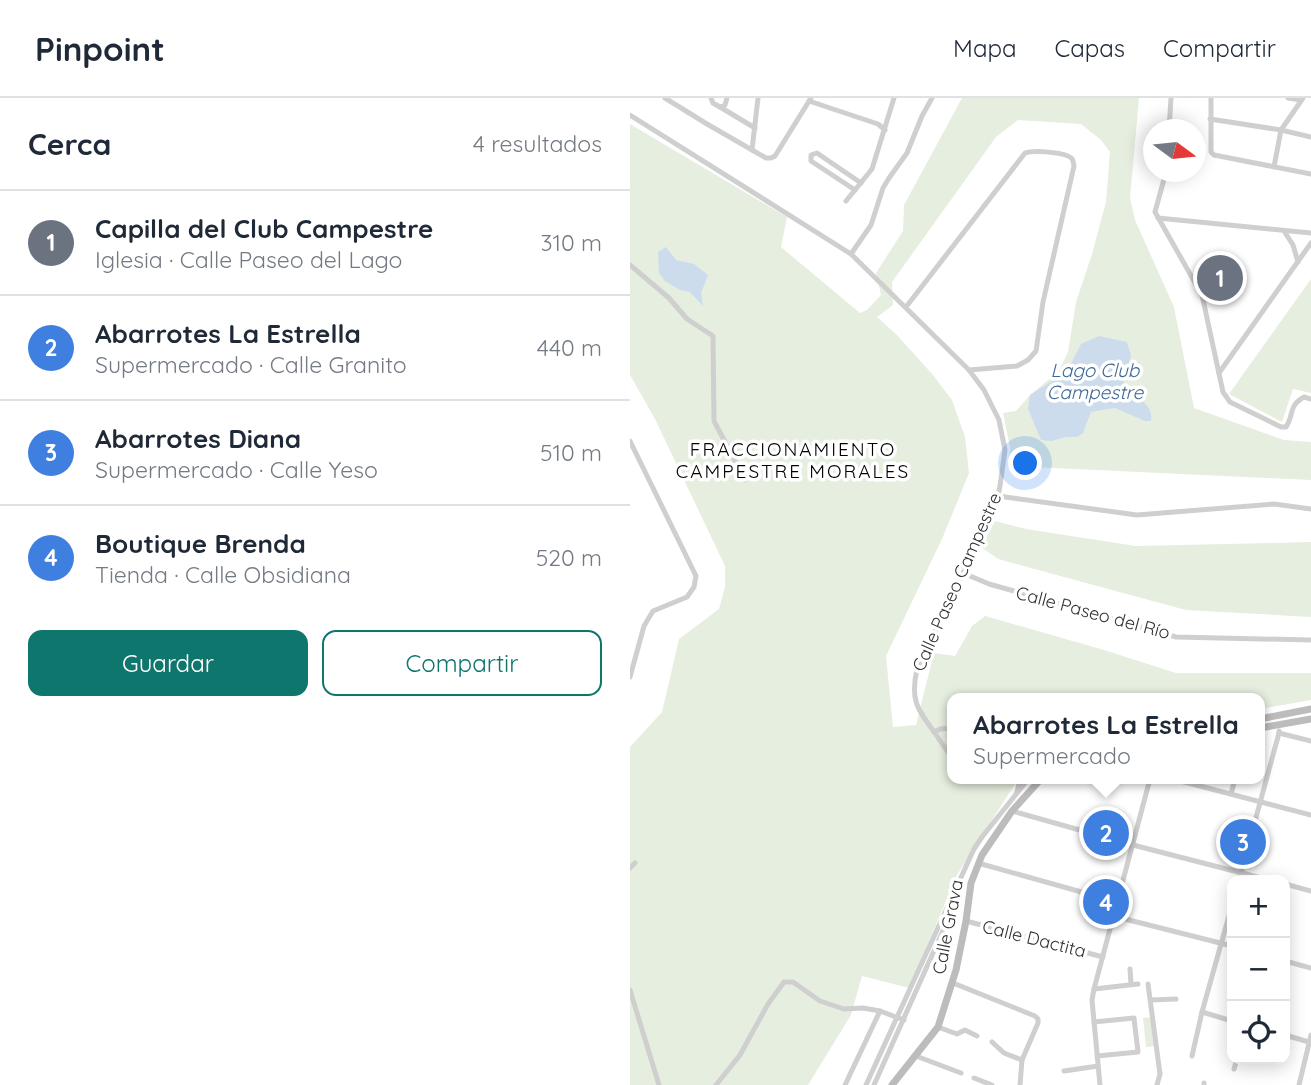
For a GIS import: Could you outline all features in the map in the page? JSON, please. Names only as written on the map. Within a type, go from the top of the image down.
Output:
[{"type":"main road","points":[[1265,718],[1311,709]]},
{"type":"main road","points":[[1265,728],[1279,729],[1311,719]]},
{"type":"main road","name":"Calle Grava","points":[[892,1085],[938,1027],[953,983],[971,883],[978,863],[1012,811],[1036,784]]},
{"type":"street","points":[[665,98],[766,158],[775,156],[810,99],[878,124],[885,130]]},
{"type":"street","points":[[711,98],[715,106],[755,128]]},
{"type":"street","points":[[720,107],[725,105],[727,98]]},
{"type":"street","points":[[752,150],[758,98]]},
{"type":"street","points":[[846,201],[872,169],[894,98]]},
{"type":"street","points":[[851,254],[871,225],[883,188],[907,153],[932,98]]},
{"type":"street","points":[[1170,119],[1171,98]]},
{"type":"street","points":[[1211,98],[1211,152],[1214,155],[1311,174]]},
{"type":"street","points":[[1288,98],[1302,99]]},
{"type":"street","points":[[1274,167],[1281,130],[1302,99]]},
{"type":"street","name":"Calle Paseo Campestre","points":[[630,115],[851,254],[969,370],[984,390],[999,420],[1005,450],[998,496],[917,669],[913,685],[916,703],[924,719],[947,752]]},
{"type":"street","points":[[878,124],[888,117]]},
{"type":"street","points":[[1210,119],[1311,137]]},
{"type":"street","points":[[906,307],[1025,153],[1032,150],[1068,156],[1072,160],[1074,166],[1043,302],[1036,351],[1028,360],[1017,366],[969,370]]},
{"type":"street","points":[[855,190],[811,161],[813,152],[861,183]]},
{"type":"street","points":[[1164,182],[1156,212],[1202,295],[1223,392],[1230,402],[1281,427],[1286,427],[1290,421],[1292,406],[1304,397],[1311,399]]},
{"type":"street","points":[[1158,219],[1311,233]]},
{"type":"street","points":[[1283,231],[1293,245],[1298,262]]},
{"type":"street","points":[[1219,373],[1311,243]]},
{"type":"street","points":[[630,265],[669,298],[687,319],[713,336],[714,421],[745,480]]},
{"type":"street","points":[[630,441],[696,576],[694,587],[687,597],[653,611],[644,626],[630,677]]},
{"type":"street","points":[[998,496],[1137,515],[1274,504],[1311,509]]},
{"type":"street","name":"Calle Paseo del Río","points":[[963,573],[989,584],[1176,637],[1311,640]]},
{"type":"street","points":[[934,732],[947,729]]},
{"type":"street","points":[[1265,784],[1279,729],[1311,741]]},
{"type":"street","points":[[1016,795],[1019,784]]},
{"type":"street","points":[[866,1085],[954,906],[954,893],[982,836],[1024,784]]},
{"type":"street","points":[[1100,1085],[1092,1000],[1149,784]]},
{"type":"street","points":[[1192,784],[1311,815]]},
{"type":"street","points":[[1231,794],[1234,784]]},
{"type":"street","points":[[1241,873],[1265,784]]},
{"type":"street","points":[[1012,811],[1249,875]]},
{"type":"street","points":[[978,863],[1117,902]]},
{"type":"street","points":[[1290,885],[1311,891]]},
{"type":"street","points":[[1113,916],[1227,944]]},
{"type":"street","name":"Calle Dactita","points":[[966,921],[1103,957]]},
{"type":"street","points":[[1192,1056],[1227,924]]},
{"type":"street","points":[[1290,962],[1311,968]]},
{"type":"street","points":[[1130,969],[1131,984]]},
{"type":"street","points":[[716,1085],[740,1055],[768,1003],[784,982],[793,982],[820,1001],[844,1009],[863,1008],[900,1018]]},
{"type":"street","points":[[953,983],[1038,1019],[1022,1060],[1020,1085]]},
{"type":"street","points":[[1094,989],[1138,984]]},
{"type":"street","points":[[1148,984],[1160,1074],[1157,1085]]},
{"type":"street","points":[[630,994],[659,1085]]},
{"type":"street","points":[[1151,1000],[1176,999]]},
{"type":"street","points":[[845,1085],[880,1011]]},
{"type":"street","points":[[1202,1012],[1227,1020]]},
{"type":"street","points":[[874,1085],[900,1018]]},
{"type":"street","points":[[1094,1022],[1134,1018],[1138,1052],[1097,1056]]},
{"type":"street","points":[[938,1027],[957,1034],[965,1030],[977,1036]]},
{"type":"street","points":[[1290,1036],[1310,1038],[1309,1052],[1299,1085]]},
{"type":"street","points":[[992,1042],[1004,1053],[1022,1060]]},
{"type":"street","points":[[883,1049],[889,1052]]},
{"type":"street","points":[[916,1056],[961,1073]]},
{"type":"street","points":[[1234,1069],[1236,1064]]},
{"type":"street","points":[[1064,1071],[1098,1066]]},
{"type":"street","points":[[974,1078],[992,1085]]},
{"type":"shaded area","points":[[962,98],[1139,98],[1130,198],[1135,220],[1174,307],[1194,408],[1284,440],[1311,442],[1311,480],[1009,466],[1010,447],[1003,413],[1016,411],[1030,395],[1059,371],[1068,352],[1076,302],[1106,202],[1110,152],[1101,140],[1081,124],[1018,120],[996,137],[892,282],[893,305],[877,317],[896,334],[952,400],[965,437],[969,473],[942,539],[886,656],[893,727],[916,725],[934,653],[955,656],[972,626],[985,616],[1176,673],[1311,673],[1311,700],[1265,708],[1265,693],[947,693],[947,784],[1015,784],[957,875],[909,988],[862,976],[851,1015],[808,1085],[630,1085],[630,747],[662,712],[679,639],[719,609],[725,587],[725,566],[655,419],[630,375],[630,124],[787,217],[781,247],[860,313],[867,310],[881,295],[876,273],[903,231],[904,205]]},
{"type":"shaded area","points":[[1311,279],[1311,393],[1293,389],[1282,422],[1229,394]]},
{"type":"shaded area","points":[[995,521],[1026,529],[1136,546],[1311,542],[1311,617],[1186,610],[998,559],[981,547]]},
{"type":"shaded area","points":[[1153,1017],[1156,1046],[1146,1047],[1143,1018]]},
{"type":"water","points":[[666,247],[676,260],[694,264],[708,275],[701,293],[703,306],[690,292],[680,290],[665,281],[659,273],[658,252]]},
{"type":"water","name":"Lago Club Campestre","points":[[1099,336],[1127,342],[1131,356],[1123,394],[1139,398],[1145,403],[1150,411],[1151,421],[1115,408],[1091,412],[1083,433],[1077,437],[1041,440],[1028,409],[1030,395],[1070,366],[1081,344]]},
{"type":"place","name":"Capilla del Club Campestre","points":[[1220,278]]},
{"type":"place","name":"Abarrotes La Estrella","points":[[1106,833]]},
{"type":"place","name":"Abarrotes Diana","points":[[1243,842]]},
{"type":"place","name":"Boutique Brenda","points":[[1106,902]]},
{"type":"district","name":"FRACCIONAMIENTO CAMPESTRE MORALES","points":[[793,460]]}]
